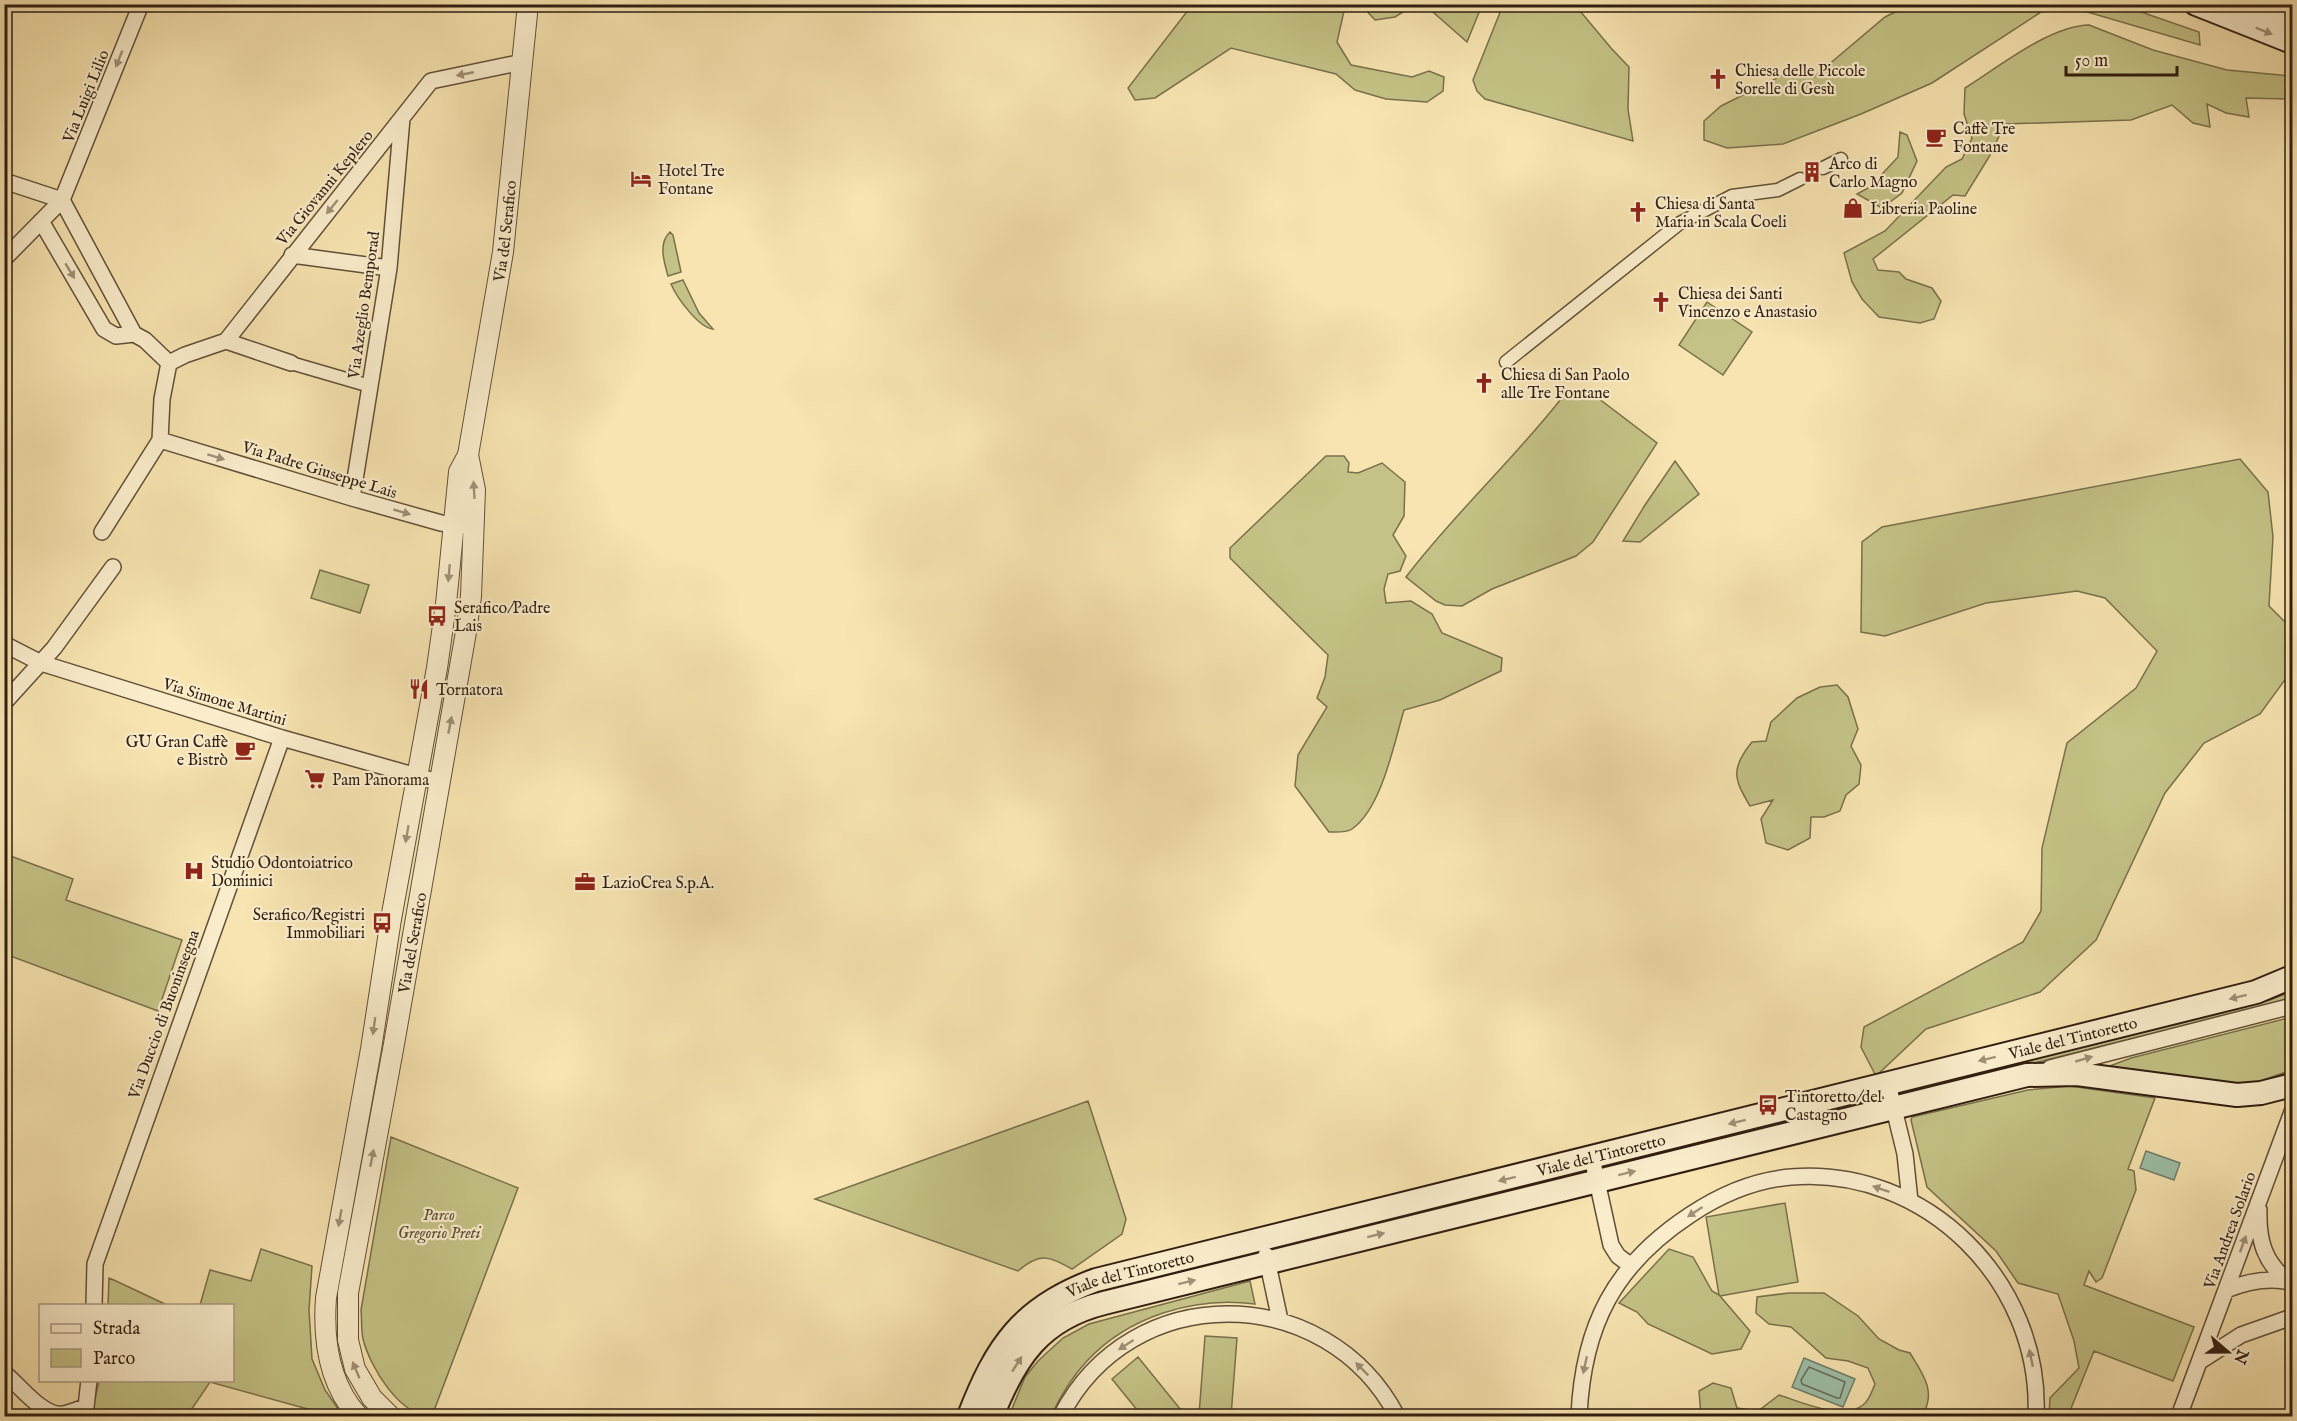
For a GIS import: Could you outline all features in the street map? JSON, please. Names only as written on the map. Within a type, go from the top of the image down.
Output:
[{"type":"main road","points":[[2196,4],[2292,42]]},
{"type":"main road","points":[[2253,4],[2292,21]]},
{"type":"main road","name":"Viale del Tintoretto","points":[[969,1416],[984,1378],[1006,1342],[1025,1321],[1059,1295],[1096,1280],[2256,992],[2292,977]]},
{"type":"main road","name":"Viale del Tintoretto","points":[[992,1416],[1018,1362],[1032,1343],[1059,1320],[1091,1306],[2027,1075],[2076,1074],[2237,1095],[2261,1093],[2292,1085]]},
{"type":"street","name":"Via Luigi Lilio","points":[[62,200],[141,4]]},
{"type":"street","name":"Via del Serafico","points":[[390,1416],[372,1398],[355,1369],[348,1340],[347,1301],[466,632],[471,596],[459,472],[468,454],[503,252],[528,4]]},
{"type":"street","name":"Via Giovanni Keplero","points":[[226,340],[431,81],[522,62]]},
{"type":"street","name":"Via Azeglio Bemporad","points":[[352,498],[389,268],[402,117]]},
{"type":"street","points":[[1823,168],[1841,159]]},
{"type":"street","points":[[1506,362],[1680,223],[1732,196],[1778,190],[1800,179]]},
{"type":"street","points":[[4,182],[62,200],[134,334],[145,340],[169,363]]},
{"type":"street","points":[[4,259],[62,200]]},
{"type":"street","points":[[41,221],[104,329],[116,336],[134,334]]},
{"type":"street","points":[[292,255],[389,268]]},
{"type":"street","points":[[169,363],[226,340],[291,363],[370,386]]},
{"type":"street","points":[[102,532],[160,440],[162,399],[169,363]]},
{"type":"street","name":"Via Padre Giuseppe Lais","points":[[160,440],[352,498],[463,526]]},
{"type":"street","name":"Via del Serafico","points":[[358,1416],[344,1397],[331,1366],[326,1333],[326,1298],[445,614],[463,526]]},
{"type":"street","points":[[4,703],[54,648],[113,567]]},
{"type":"street","name":"Via Simone Martini","points":[[4,644],[41,663],[282,738],[438,782]]},
{"type":"street","name":"Via Duccio di Buoninsegna","points":[[94,1304],[95,1264],[182,1013],[282,738]]},
{"type":"street","points":[[2027,1075],[2095,1055],[2292,1006]]},
{"type":"street","points":[[1888,1084],[1905,1154],[1910,1201]]},
{"type":"street","name":"Via Andrea Solario","points":[[2179,1416],[2292,1112]]},
{"type":"street","points":[[1592,1158],[1611,1245],[1618,1256],[1630,1265]]},
{"type":"street","points":[[1579,1416],[1582,1378],[1593,1331],[1607,1301],[1630,1265],[1662,1234],[1697,1210],[1727,1194],[1762,1182],[1789,1177],[1837,1178],[1879,1188],[1935,1215],[1962,1236],[1985,1260],[2004,1288],[2016,1312],[2028,1346],[2035,1380],[2036,1416]]},
{"type":"street","points":[[2260,1197],[2259,1231],[2263,1249],[2270,1262],[2290,1282]]},
{"type":"street","points":[[1263,1240],[1280,1320]]},
{"type":"street","points":[[2226,1290],[2254,1282],[2290,1282]]},
{"type":"street","points":[[1061,1416],[1080,1386],[1124,1345],[1151,1330],[1180,1320],[1209,1314],[1250,1314],[1280,1320],[1321,1337],[1350,1357],[1374,1382],[1397,1416]]},
{"type":"street","points":[[2199,1362],[2241,1335],[2292,1317]]},
{"type":"street","points":[[4,1373],[36,1403],[54,1413],[62,1414],[85,1412],[89,1382]]},
{"type":"street","points":[[19,1387],[34,1416]]},
{"type":"green space","points":[[1192,5],[1353,5],[1344,11],[1337,42],[1351,65],[1412,77],[1429,71],[1444,77],[1443,91],[1427,102],[1386,99],[1355,90],[1336,74],[1231,48],[1155,98],[1135,100],[1128,88]]},
{"type":"green space","points":[[1361,5],[1414,5],[1395,17],[1375,20]]},
{"type":"green space","points":[[1425,5],[1482,5],[1467,42]]},
{"type":"green space","points":[[1503,5],[1575,5],[1629,67],[1628,109],[1633,141],[1485,99],[1477,91],[1473,80]]},
{"type":"green space","points":[[1909,5],[2121,5],[2199,32],[2200,45],[2067,6],[2041,12],[1932,83],[1783,144],[1727,148],[1704,140],[1704,121],[1721,106],[1795,69],[1814,77],[1885,17]]},
{"type":"green space","points":[[2089,25],[2153,50],[2227,70],[2292,76],[2292,99],[2246,98],[2249,117],[2226,113],[2207,104],[2210,127],[2193,123],[2172,105],[2131,120],[2005,124],[1989,157],[1965,196],[1953,195],[1873,259],[1878,270],[1899,272],[1906,279],[1932,288],[1941,301],[1934,319],[1920,323],[1879,317],[1862,299],[1852,282],[1844,253],[1885,231],[1946,167],[1962,159],[1972,138],[1964,114],[1965,88],[2041,40],[2074,27]]},
{"type":"green space","points":[[1900,132],[1907,135],[1917,161],[1902,193],[1882,208],[1857,194],[1870,187],[1898,157]]},
{"type":"green space","points":[[670,232],[673,235],[681,272],[668,276],[663,247],[666,236]]},
{"type":"green space","points":[[683,280],[699,313],[713,329],[701,324],[678,297],[671,284]]},
{"type":"green space","points":[[1707,302],[1752,332],[1723,375],[1679,345]]},
{"type":"green space","points":[[1568,390],[1590,392],[1657,443],[1593,542],[1576,556],[1492,589],[1462,606],[1445,605],[1436,601],[1406,577],[1445,529],[1529,438]]},
{"type":"green space","points":[[1326,456],[1344,456],[1349,463],[1348,472],[1358,473],[1382,463],[1405,482],[1404,516],[1393,535],[1406,556],[1400,571],[1388,574],[1384,589],[1386,603],[1411,601],[1432,614],[1442,633],[1502,658],[1501,671],[1440,700],[1404,710],[1379,791],[1362,819],[1352,829],[1340,832],[1329,832],[1295,786],[1298,755],[1327,707],[1317,698],[1325,677],[1328,655],[1230,558],[1230,548]]},
{"type":"green space","points":[[2240,459],[2268,492],[2273,537],[2269,606],[2292,629],[2292,670],[2260,714],[2204,743],[2165,793],[2096,940],[2040,992],[1926,1029],[1876,1076],[1861,1047],[1864,1027],[2023,942],[2041,911],[2042,848],[2067,743],[2136,688],[2157,651],[2105,598],[2077,591],[1986,603],[1885,636],[1861,632],[1862,542],[1882,527]]},
{"type":"green space","points":[[1675,461],[1699,494],[1640,542],[1623,541],[1645,505]]},
{"type":"green space","points":[[320,570],[369,585],[360,613],[311,598]]},
{"type":"green space","points":[[1837,685],[1848,697],[1858,729],[1851,746],[1861,765],[1859,784],[1846,795],[1840,811],[1824,817],[1811,817],[1810,838],[1788,850],[1766,843],[1761,819],[1773,800],[1750,806],[1738,781],[1737,767],[1740,760],[1752,742],[1766,741],[1771,722],[1797,698],[1820,687]]},
{"type":"green space","points":[[5,854],[73,879],[66,900],[182,940],[158,1011],[5,954]]},
{"type":"green space","points":[[2292,991],[2292,999],[1905,1095],[1904,1090],[2270,1000]]},
{"type":"green space","points":[[2292,1017],[2292,1070],[2252,1084],[2190,1082],[2107,1067],[2131,1058]]},
{"type":"green space","points":[[2070,1086],[2155,1098],[2128,1169],[2134,1171],[2136,1190],[2102,1278],[2096,1282],[2089,1271],[2084,1285],[2194,1327],[2173,1381],[2094,1351],[2068,1416],[2049,1416],[2050,1398],[2079,1368],[2074,1341],[2058,1294],[2018,1283],[1996,1251],[1927,1187],[1911,1120],[1912,1117],[2028,1090]]},
{"type":"green space","points":[[1088,1101],[1126,1219],[1122,1234],[1072,1269],[1057,1261],[1044,1258],[1032,1261],[1018,1271],[815,1199]]},
{"type":"green space","name":"Parco Gregorio Preti","points":[[391,1137],[518,1188],[432,1416],[420,1414],[409,1408],[388,1388],[372,1363],[362,1336],[361,1310]]},
{"type":"green space","points":[[1785,1203],[1798,1282],[1720,1296],[1750,1331],[1741,1349],[1712,1354],[1648,1324],[1637,1312],[1619,1303],[1669,1249],[1693,1257],[1712,1291],[1719,1295],[1706,1217]]},
{"type":"green space","points":[[261,1249],[312,1266],[309,1310],[312,1359],[325,1390],[343,1416],[333,1416],[210,1382],[234,1382],[234,1304],[200,1304],[210,1270],[251,1281]]},
{"type":"green space","points":[[109,1278],[165,1304],[108,1304]]},
{"type":"green space","points":[[1250,1281],[1255,1304],[1209,1303],[1186,1307],[1142,1321],[1122,1332],[1086,1362],[1066,1388],[1051,1416],[1009,1416],[1025,1377],[1038,1361],[1063,1338],[1089,1324]]},
{"type":"green space","points":[[1789,1293],[1824,1293],[1858,1316],[1879,1339],[1910,1353],[1923,1376],[1928,1391],[1928,1399],[1922,1416],[1701,1416],[1699,1391],[1713,1383],[1731,1388],[1737,1408],[1758,1411],[1779,1395],[1833,1411],[1855,1409],[1867,1401],[1875,1384],[1868,1368],[1848,1361],[1826,1358],[1791,1327],[1769,1324],[1756,1313],[1757,1297]]},
{"type":"green space","points":[[1205,1336],[1237,1338],[1231,1416],[1199,1415]]},
{"type":"green space","points":[[1138,1357],[1185,1415],[1142,1416],[1112,1379]]},
{"type":"green space","points":[[99,1382],[210,1382],[187,1416],[99,1416],[93,1407]]},
{"type":"water","points":[[2146,1151],[2180,1163],[2174,1180],[2140,1168]]},
{"type":"water","points":[[1804,1358],[1855,1379],[1843,1407],[1792,1387]]},
{"type":"tunnel","points":[[1800,179],[1823,168]]},
{"type":"place","name":"Chiesa delle Piccole Sorelle di Gesù","points":[[1718,79]]},
{"type":"place","name":"Caffè Tre Fontane","points":[[1936,137]]},
{"type":"place","name":"Arco di Carlo Magno","points":[[1812,172]]},
{"type":"place","name":"Hotel Tre Fontane","points":[[641,179]]},
{"type":"place","name":"Libreria Paoline","points":[[1853,208]]},
{"type":"place","name":"Chiesa di Santa Maria in Scala Coeli","points":[[1638,212]]},
{"type":"place","name":"Chiesa dei Santi Vincenzo e Anastasio","points":[[1661,302]]},
{"type":"place","name":"Chiesa di San Paolo alle Tre Fontane","points":[[1484,383]]},
{"type":"place","name":"Serafico/Padre Lais","points":[[437,616]]},
{"type":"place","name":"Tornatora","points":[[419,689]]},
{"type":"place","name":"GU Gran Caffè e Bistrò","points":[[245,750]]},
{"type":"place","name":"Pam Panorama","points":[[315,779]]},
{"type":"place","name":"Studio Odontoiatrico Dominici","points":[[194,871]]},
{"type":"place","name":"LazioCrea S.p.A.","points":[[585,882]]},
{"type":"place","name":"Serafico/Registri Immobiliari","points":[[382,923]]},
{"type":"place","name":"Tintoretto/del Castagno","points":[[1768,1105]]}]
